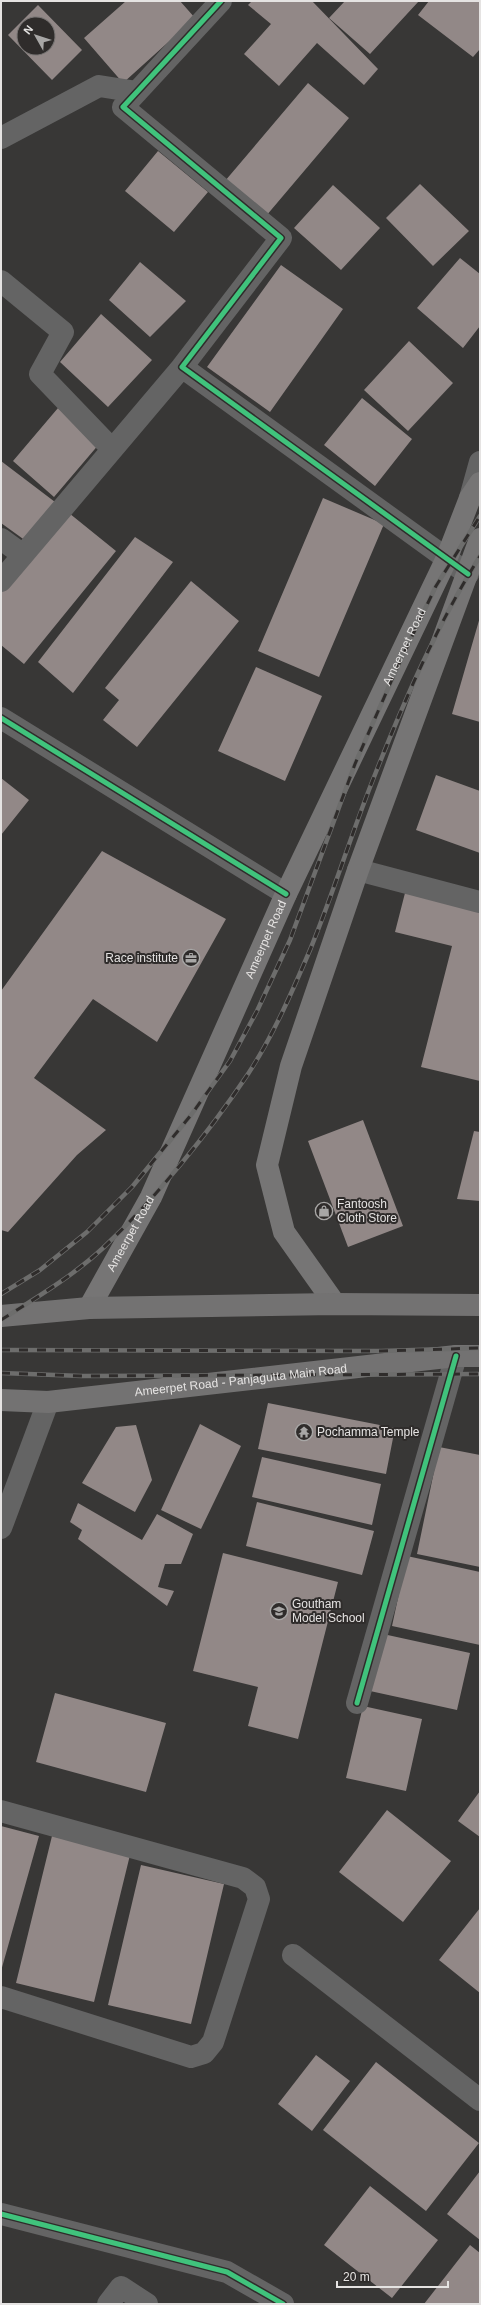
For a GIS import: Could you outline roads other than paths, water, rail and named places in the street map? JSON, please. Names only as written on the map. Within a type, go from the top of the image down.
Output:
[{"type":"highway","points":[[1,1316],[89,1308],[335,1304],[480,1305]]},
{"type":"highway","name":"Ameerpet Road - Panjagutta Main Road","points":[[1,1400],[48,1402],[456,1356],[480,1356]]},
{"type":"main road","name":"Ameerpet Road","points":[[89,1308],[152,1197],[286,894],[446,560],[475,490]]},
{"type":"main road","points":[[335,1304],[284,1232],[267,1165],[291,1066],[358,870],[480,539]]},
{"type":"street","points":[[1,581],[182,366],[280,238],[123,107],[221,1]]},
{"type":"street","points":[[1,138],[98,86],[137,92]]},
{"type":"street","points":[[1,281],[63,332],[40,374],[112,449]]},
{"type":"street","points":[[182,366],[446,560],[468,574]]},
{"type":"street","points":[[475,490],[480,462]]},
{"type":"street","points":[[1,539],[23,555]]},
{"type":"street","points":[[1,718],[286,894]]},
{"type":"street","points":[[358,870],[480,902]]},
{"type":"street","points":[[357,1703],[456,1356]]},
{"type":"street","points":[[1,1528],[48,1402]]},
{"type":"street","points":[[1,1811],[243,1878],[255,1887],[259,1899],[213,2042],[204,2053],[191,2057],[1,1997]]},
{"type":"street","points":[[293,1955],[480,2100]]},
{"type":"street","points":[[1,2214],[227,2272],[283,2304]]},
{"type":"street","points":[[108,2304],[121,2287],[147,2304]]},
{"type":"railway","points":[[1,1294],[40,1270],[87,1232],[132,1187],[191,1115],[230,1061],[257,1011],[290,940],[355,764],[397,668],[436,586],[480,516]]},
{"type":"railway","points":[[1,1320],[79,1268],[123,1229],[198,1143],[248,1074],[282,1014],[310,950],[367,794],[423,662],[450,608],[480,556]]},
{"type":"railway","points":[[1,1350],[381,1351],[480,1348]]},
{"type":"railway","points":[[1,1373],[82,1376],[480,1374]]},
{"type":"place","name":"Race institute","points":[[191,958]]},
{"type":"place","name":"Fantoosh Cloth Store","points":[[324,1211]]},
{"type":"place","name":"Pochamma Temple","points":[[304,1432]]},
{"type":"place","name":"Goutham Model School","points":[[279,1611]]}]
